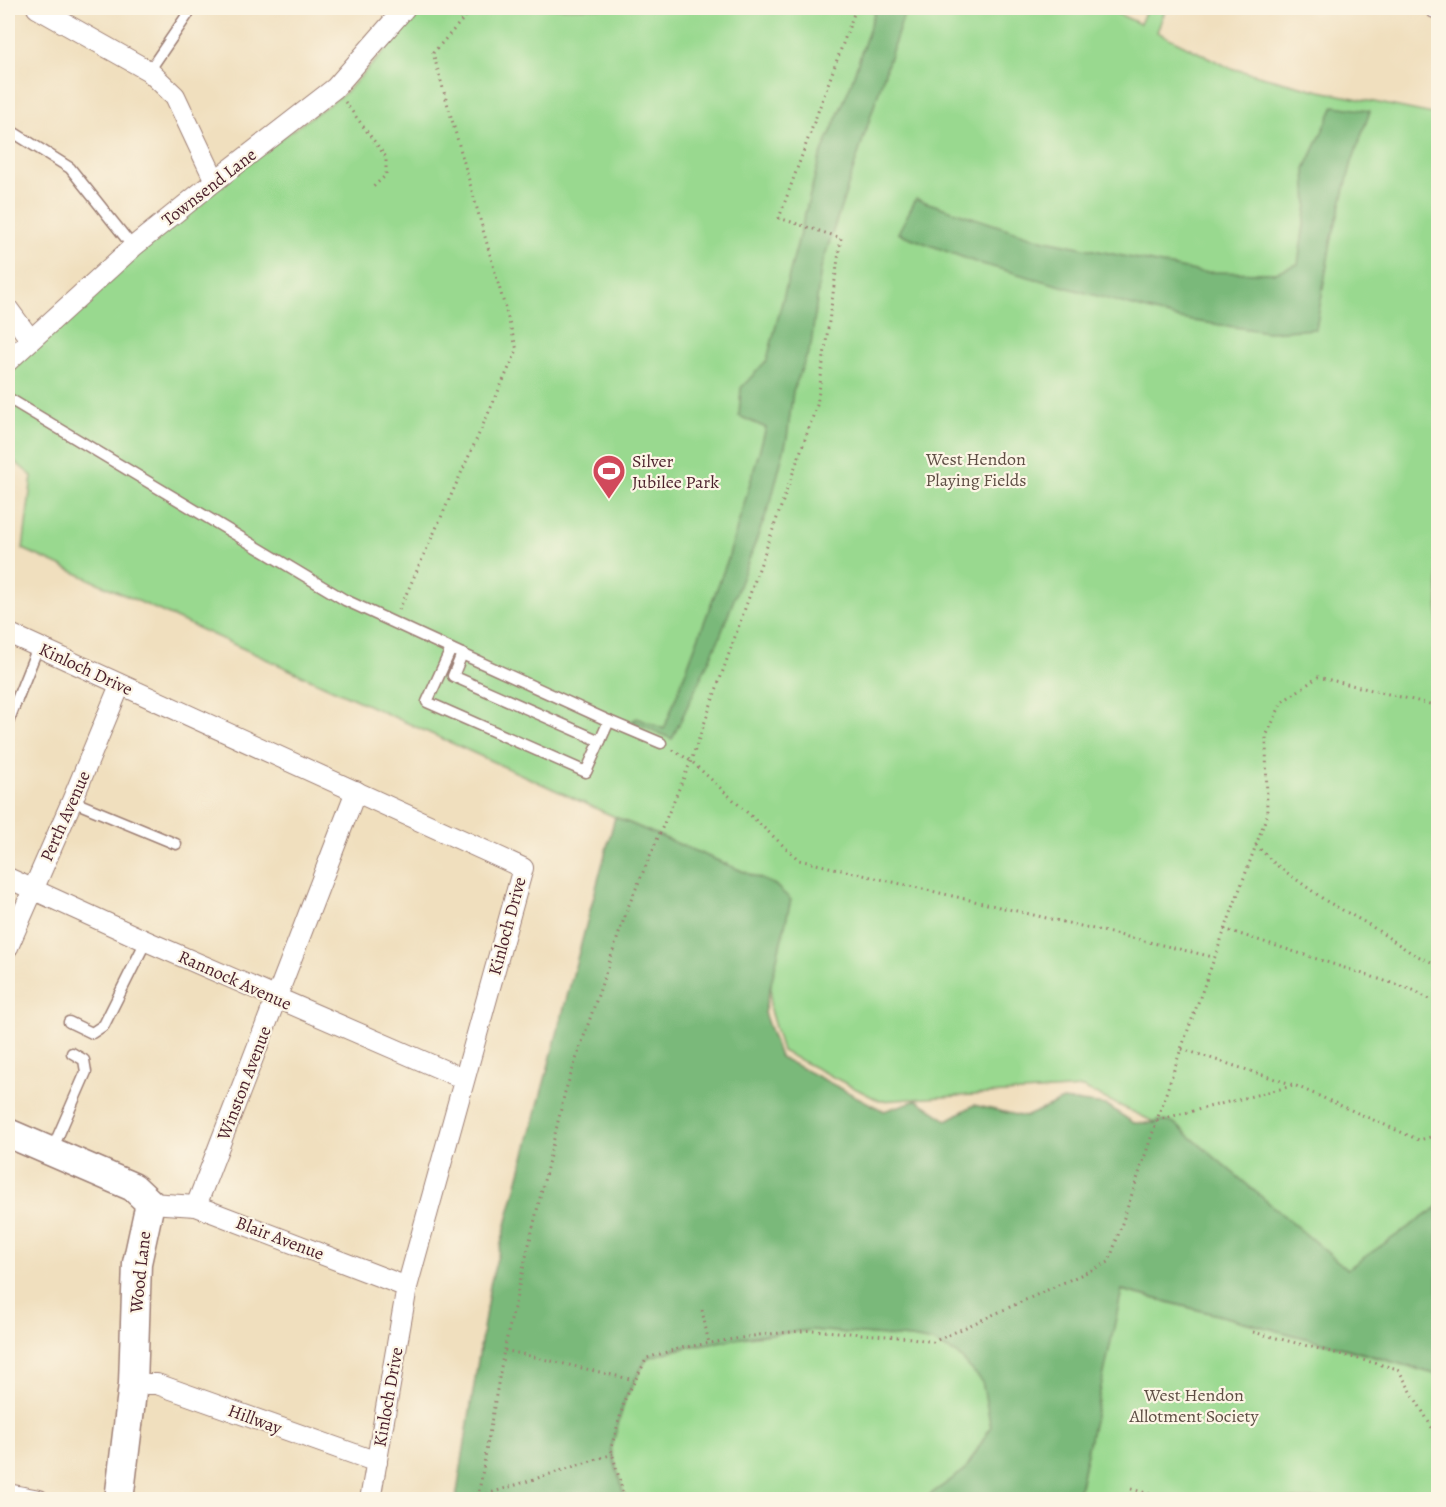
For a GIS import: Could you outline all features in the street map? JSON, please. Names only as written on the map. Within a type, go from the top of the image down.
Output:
[{"type":"street","points":[[37,8],[149,71],[175,96],[215,181]]},
{"type":"street","name":"Townsend Lane","points":[[8,361],[134,247],[335,88],[405,8]]},
{"type":"street","points":[[8,309],[30,339]]},
{"type":"street","name":"Kinloch Drive","points":[[8,633],[523,868],[407,1287],[370,1500]]},
{"type":"street","name":"Perth Avenue","points":[[8,947],[120,685]]},
{"type":"street","name":"Winston Avenue","points":[[196,1206],[356,791]]},
{"type":"street","name":"Rannock Avenue","points":[[8,878],[146,941],[464,1079]]},
{"type":"street","points":[[8,1133],[133,1187],[150,1203]]},
{"type":"street","name":"Blair Avenue","points":[[150,1203],[196,1206],[407,1287]]},
{"type":"street","name":"Wood Lane","points":[[119,1500],[133,1384],[138,1263],[150,1203]]},
{"type":"street","name":"Hillway","points":[[133,1384],[157,1384],[377,1462]]},
{"type":"street","points":[[8,1494],[39,1500]]},
{"type":"lane","points":[[149,71],[192,8]]},
{"type":"lane","points":[[8,129],[70,168],[134,247]]},
{"type":"lane","points":[[8,398],[345,600],[661,743]]},
{"type":"lane","points":[[8,722],[38,647]]},
{"type":"lane","points":[[457,652],[427,702],[586,772],[609,721]]},
{"type":"lane","points":[[457,652],[453,676],[600,741]]},
{"type":"lane","points":[[72,801],[176,844]]},
{"type":"lane","points":[[69,1022],[92,1033],[104,1025],[146,941]]},
{"type":"lane","points":[[51,1151],[86,1072],[84,1060],[72,1053]]},
{"type":"path","points":[[393,623],[517,350],[433,52],[473,8]]},
{"type":"path","points":[[613,1454],[478,1498],[504,1350],[565,1092],[628,907],[691,761],[817,405],[842,238],[779,218],[856,8]]},
{"type":"path","points":[[335,88],[386,157],[386,175],[370,189]]},
{"type":"path","points":[[631,1500],[624,1496],[611,1449],[625,1399],[648,1358],[680,1348],[759,1335],[812,1330],[912,1338],[933,1342],[1109,1262],[1181,1049],[1267,815],[1266,735],[1282,702],[1318,677],[1438,706]]},
{"type":"path","points":[[661,743],[691,761],[799,860],[1214,957]]},
{"type":"path","points":[[1256,844],[1275,864],[1326,901],[1368,924],[1413,954],[1438,965]]},
{"type":"path","points":[[1224,929],[1413,990],[1438,1004]]},
{"type":"path","points":[[1181,1049],[1294,1085],[1419,1140],[1438,1135]]},
{"type":"path","points":[[1156,1122],[1294,1085]]},
{"type":"path","points":[[702,1310],[709,1344]]},
{"type":"path","points":[[1253,1332],[1398,1369],[1438,1438]]},
{"type":"path","points":[[504,1350],[634,1380]]},
{"type":"path","points":[[1131,1489],[1173,1500]]},
{"type":"path","points":[[619,1500],[624,1496]]},
{"type":"green space","name":"West Hendon Playing Fields","points":[[425,8],[1106,8],[1140,24],[1147,8],[1166,8],[1157,32],[1230,68],[1320,91],[1438,115],[1438,1207],[1347,1270],[1174,1123],[1156,1123],[1083,1088],[880,1101],[782,1051],[770,1010],[775,885],[615,817],[23,549],[32,476],[8,456],[8,378],[24,356],[212,187],[345,93]]},
{"type":"green space","points":[[876,8],[906,8],[821,268],[811,345],[793,391],[787,438],[771,501],[719,639],[672,739],[632,721],[637,718],[664,729],[728,559],[766,428],[739,416],[741,388],[767,360],[819,160],[851,84]]},
{"type":"green space","points":[[1334,106],[1370,111],[1352,162],[1331,242],[1316,329],[1268,332],[1180,319],[975,262],[898,233],[916,199],[1036,238],[1200,272],[1273,273],[1298,264],[1307,205],[1305,169]]},
{"type":"green space","points":[[615,817],[775,885],[791,900],[764,1013],[780,1057],[884,1111],[917,1100],[947,1120],[974,1105],[1025,1117],[1063,1100],[1106,1105],[1134,1123],[1156,1123],[1157,1120],[1174,1123],[1347,1269],[1438,1207],[1438,1375],[1352,1350],[1122,1290],[1077,1499],[924,1499],[965,1470],[991,1427],[982,1381],[957,1354],[933,1342],[912,1338],[812,1330],[759,1335],[680,1348],[647,1358],[625,1399],[611,1449],[624,1496],[631,1499],[456,1499],[490,1285]]},
{"type":"green space","name":"West Hendon Allotment Society","points":[[1121,1290],[1438,1375],[1438,1499],[1077,1500]]},
{"type":"green space","points":[[812,1330],[912,1338],[933,1342],[957,1354],[983,1381],[991,1427],[965,1470],[924,1499],[631,1499],[624,1496],[611,1449],[625,1399],[647,1358],[729,1340]]},
{"type":"place","name":"Silver Jubilee Park","points":[[609,500]]}]
